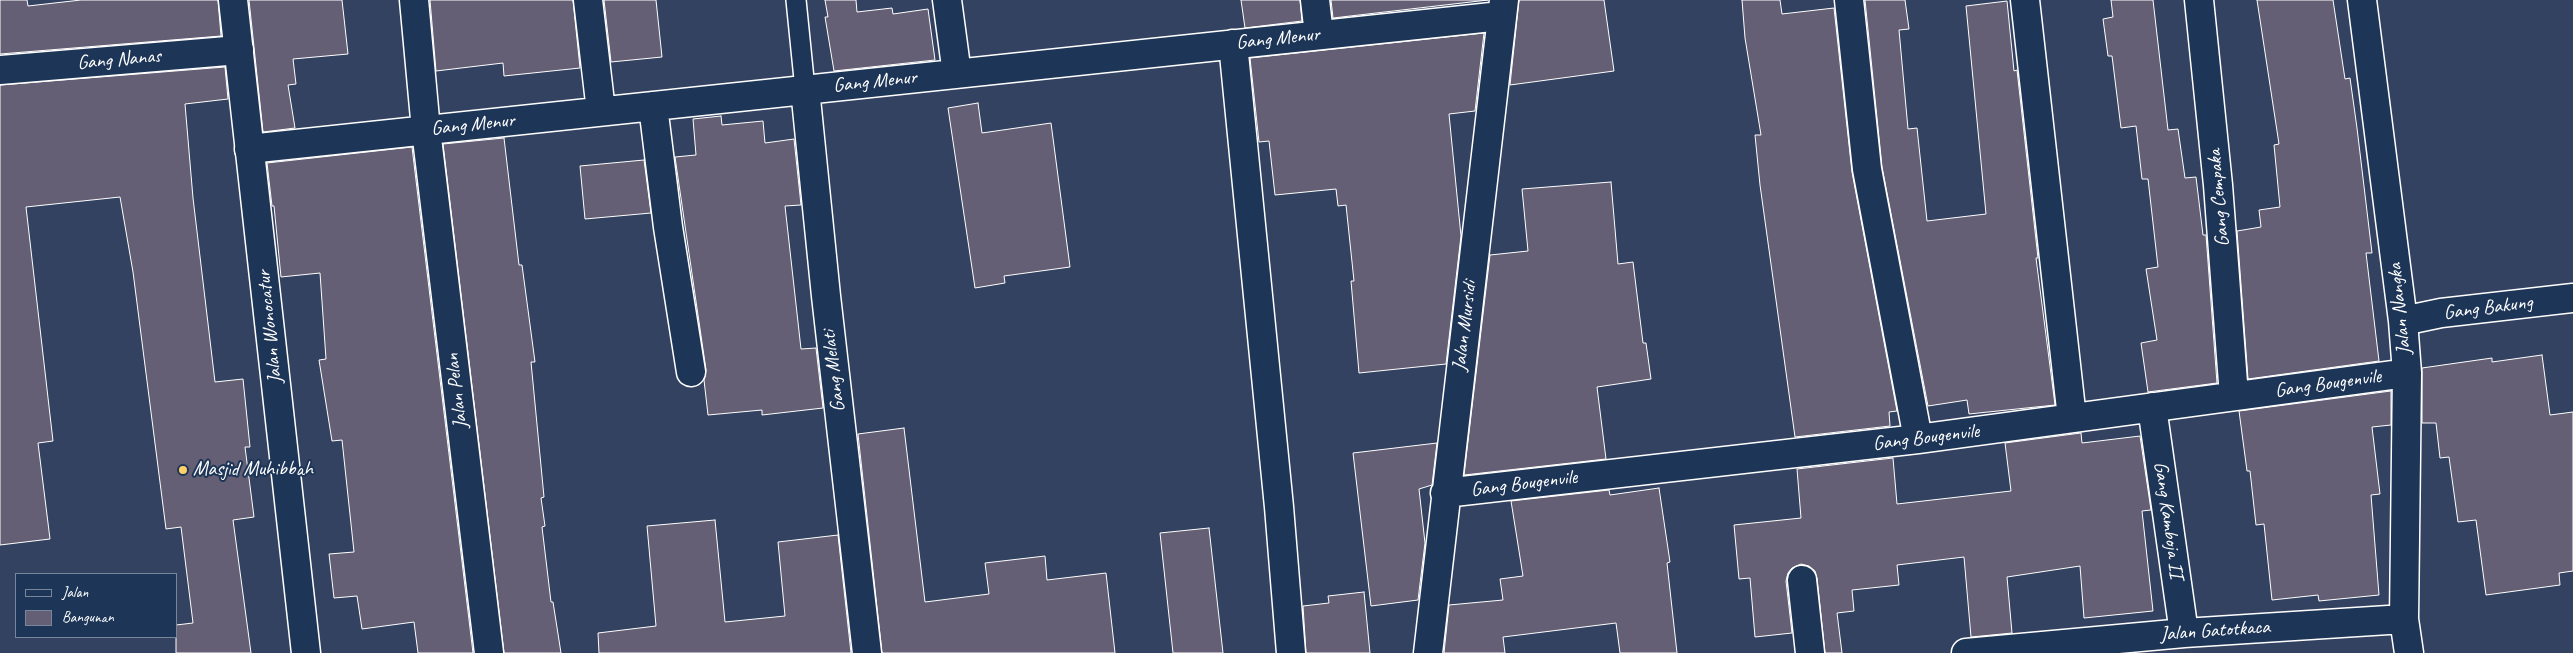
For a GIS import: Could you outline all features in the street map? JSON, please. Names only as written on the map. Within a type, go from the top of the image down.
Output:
[{"type":"street","name":"Jalan Wonocatur","points":[[233,0],[306,653]]},
{"type":"street","name":"Jalan Pelan","points":[[414,0],[426,130],[489,653]]},
{"type":"street","points":[[588,0],[601,111]]},
{"type":"street","points":[[948,0],[957,74]]},
{"type":"street","points":[[1315,0],[1319,35]]},
{"type":"street","points":[[1849,0],[1867,169],[1918,439]]},
{"type":"street","points":[[2026,0],[2072,418]]},
{"type":"street","name":"Gang Cempaka","points":[[2200,0],[2218,185],[2234,396]]},
{"type":"street","name":"Jalan Nangka","points":[[2362,0],[2403,321],[2407,372],[2404,619],[2409,653]]},
{"type":"street","name":"Gang Menur","points":[[250,149],[1319,35],[1502,8]]},
{"type":"street","name":"Jalan Mursidi","points":[[1428,653],[1502,8]]},
{"type":"street","points":[[1234,44],[1279,507],[1291,653]]},
{"type":"street","name":"Gang Nanas","points":[[0,70],[239,50]]},
{"type":"street","name":"Gang Melati","points":[[806,89],[826,296],[867,653]]},
{"type":"street","points":[[654,106],[668,227],[691,372]]},
{"type":"street","name":"Gang Bakung","points":[[2403,321],[2440,312],[2573,298]]},
{"type":"street","name":"Gang Bougenvile","points":[[1445,493],[1918,439],[2407,372]]},
{"type":"street","name":"Gang Kamboja II","points":[[2152,407],[2184,633]]},
{"type":"street","points":[[1802,580],[1810,653]]},
{"type":"street","name":"Jalan Gatotkaca","points":[[1966,653],[2184,633],[2404,619]]},
{"type":"lane","points":[[796,0],[806,89]]},
{"type":"building","points":[[0,0],[27,0],[28,6],[81,0],[218,0],[221,36],[0,54]]},
{"type":"building","points":[[249,0],[342,0],[348,54],[293,59],[296,84],[288,85],[295,128],[263,132]]},
{"type":"building","points":[[430,0],[573,0],[580,68],[504,76],[503,63],[436,71]]},
{"type":"building","points":[[604,0],[656,0],[662,57],[611,62]]},
{"type":"building","points":[[825,0],[856,0],[857,12],[892,8],[893,14],[928,9],[935,60],[834,71],[825,17],[828,17]]},
{"type":"building","points":[[1241,0],[1300,0],[1302,21],[1245,28]]},
{"type":"building","points":[[1331,0],[1488,0],[1333,18]]},
{"type":"building","points":[[1519,0],[1604,0],[1614,71],[1510,85]]},
{"type":"building","points":[[1742,0],[1780,0],[1782,14],[1834,8],[1852,172],[1897,411],[1889,412],[1890,426],[1795,437],[1760,185],[1755,135],[1761,135],[1745,38]]},
{"type":"building","points":[[1865,0],[1905,0],[1909,29],[1899,30],[1908,129],[1917,128],[1927,221],[1986,214],[1966,6],[2007,1],[2014,71],[2017,70],[2038,258],[2036,258],[2055,405],[1969,414],[1967,400],[1928,406],[1882,167]]},
{"type":"building","points":[[2111,0],[2153,0],[2168,130],[2178,129],[2185,178],[2196,177],[2203,235],[2206,235],[2217,383],[2148,392],[2141,343],[2157,340],[2146,269],[2158,267],[2148,179],[2142,179],[2136,126],[2121,128],[2112,56],[2108,56],[2103,19],[2113,17]]},
{"type":"building","points":[[2257,0],[2333,0],[2345,79],[2350,78],[2357,128],[2372,253],[2366,253],[2379,361],[2248,379],[2237,231],[2261,227],[2259,210],[2280,207],[2274,145],[2279,144]]},
{"type":"building","points":[[1484,33],[1475,111],[1449,114],[1461,236],[1446,364],[1359,373],[1351,281],[1354,281],[1346,205],[1338,206],[1336,189],[1275,195],[1269,141],[1259,142],[1250,58]]},
{"type":"building","points":[[225,67],[228,99],[185,104],[193,198],[215,382],[243,379],[250,447],[245,447],[254,517],[233,520],[251,653],[176,653],[178,625],[193,623],[181,527],[166,529],[133,272],[120,197],[26,207],[53,441],[38,443],[50,539],[0,545],[0,85]]},
{"type":"building","points":[[978,103],[982,133],[1051,123],[1070,267],[1004,276],[1005,283],[975,288],[948,108]]},
{"type":"building","points":[[721,116],[722,125],[763,121],[765,143],[794,139],[801,205],[785,206],[801,349],[816,348],[823,408],[762,415],[762,410],[708,415],[704,380],[706,370],[675,157],[696,155],[693,119]]},
{"type":"building","points":[[504,138],[519,265],[522,265],[535,362],[531,362],[544,497],[541,498],[545,526],[542,527],[551,602],[553,602],[561,653],[504,653],[443,144]]},
{"type":"building","points":[[412,147],[473,653],[418,653],[414,622],[362,629],[357,596],[334,598],[329,554],[354,552],[342,440],[332,441],[319,360],[326,359],[320,273],[281,277],[274,206],[272,206],[267,163]]},
{"type":"building","points":[[644,160],[651,213],[585,219],[580,166]]},
{"type":"building","points":[[1611,182],[1618,264],[1633,262],[1643,343],[1646,343],[1651,379],[1597,387],[1606,459],[1464,475],[1490,255],[1528,251],[1522,189]]},
{"type":"building","points":[[2542,355],[2550,415],[2573,412],[2573,571],[2559,573],[2560,585],[2486,595],[2476,520],[2458,522],[2449,457],[2440,458],[2436,423],[2422,423],[2422,368],[2492,358],[2492,362]]},
{"type":"building","points":[[2391,391],[2391,425],[2372,427],[2380,494],[2371,495],[2379,595],[2319,601],[2318,595],[2272,600],[2264,524],[2256,525],[2250,471],[2247,471],[2239,411]]},
{"type":"building","points":[[904,428],[925,602],[989,594],[985,563],[1045,556],[1047,580],[1106,573],[1115,653],[882,653],[858,434]]},
{"type":"building","points":[[2081,433],[2082,443],[2140,436],[2151,510],[2142,511],[2153,611],[2084,618],[2080,566],[2007,577],[2012,633],[1971,637],[1964,557],[1897,565],[1899,585],[1852,590],[1854,611],[1837,613],[1842,653],[1825,653],[1817,578],[1815,571],[1809,566],[1801,564],[1792,568],[1788,573],[1786,581],[1792,633],[1755,637],[1750,578],[1739,579],[1734,525],[1801,518],[1797,469],[1893,458],[1897,504],[2011,491],[2005,443]]},
{"type":"building","points":[[1437,443],[1432,485],[1419,489],[1425,543],[1418,600],[1371,606],[1353,453]]},
{"type":"building","points":[[1659,488],[1670,562],[1667,563],[1677,653],[1620,653],[1616,623],[1503,637],[1505,653],[1444,653],[1449,605],[1503,600],[1500,579],[1523,576],[1511,501],[1609,490],[1610,495]]},
{"type":"building","points":[[715,520],[725,622],[785,616],[778,542],[838,535],[851,653],[599,653],[598,633],[656,626],[647,526]]},
{"type":"building","points":[[1209,528],[1223,653],[1173,653],[1160,533]]},
{"type":"building","points":[[1364,592],[1370,653],[1306,653],[1303,606],[1329,603],[1328,596]]},
{"type":"place","name":"Masjid Muhibbah","points":[[183,470]]}]
